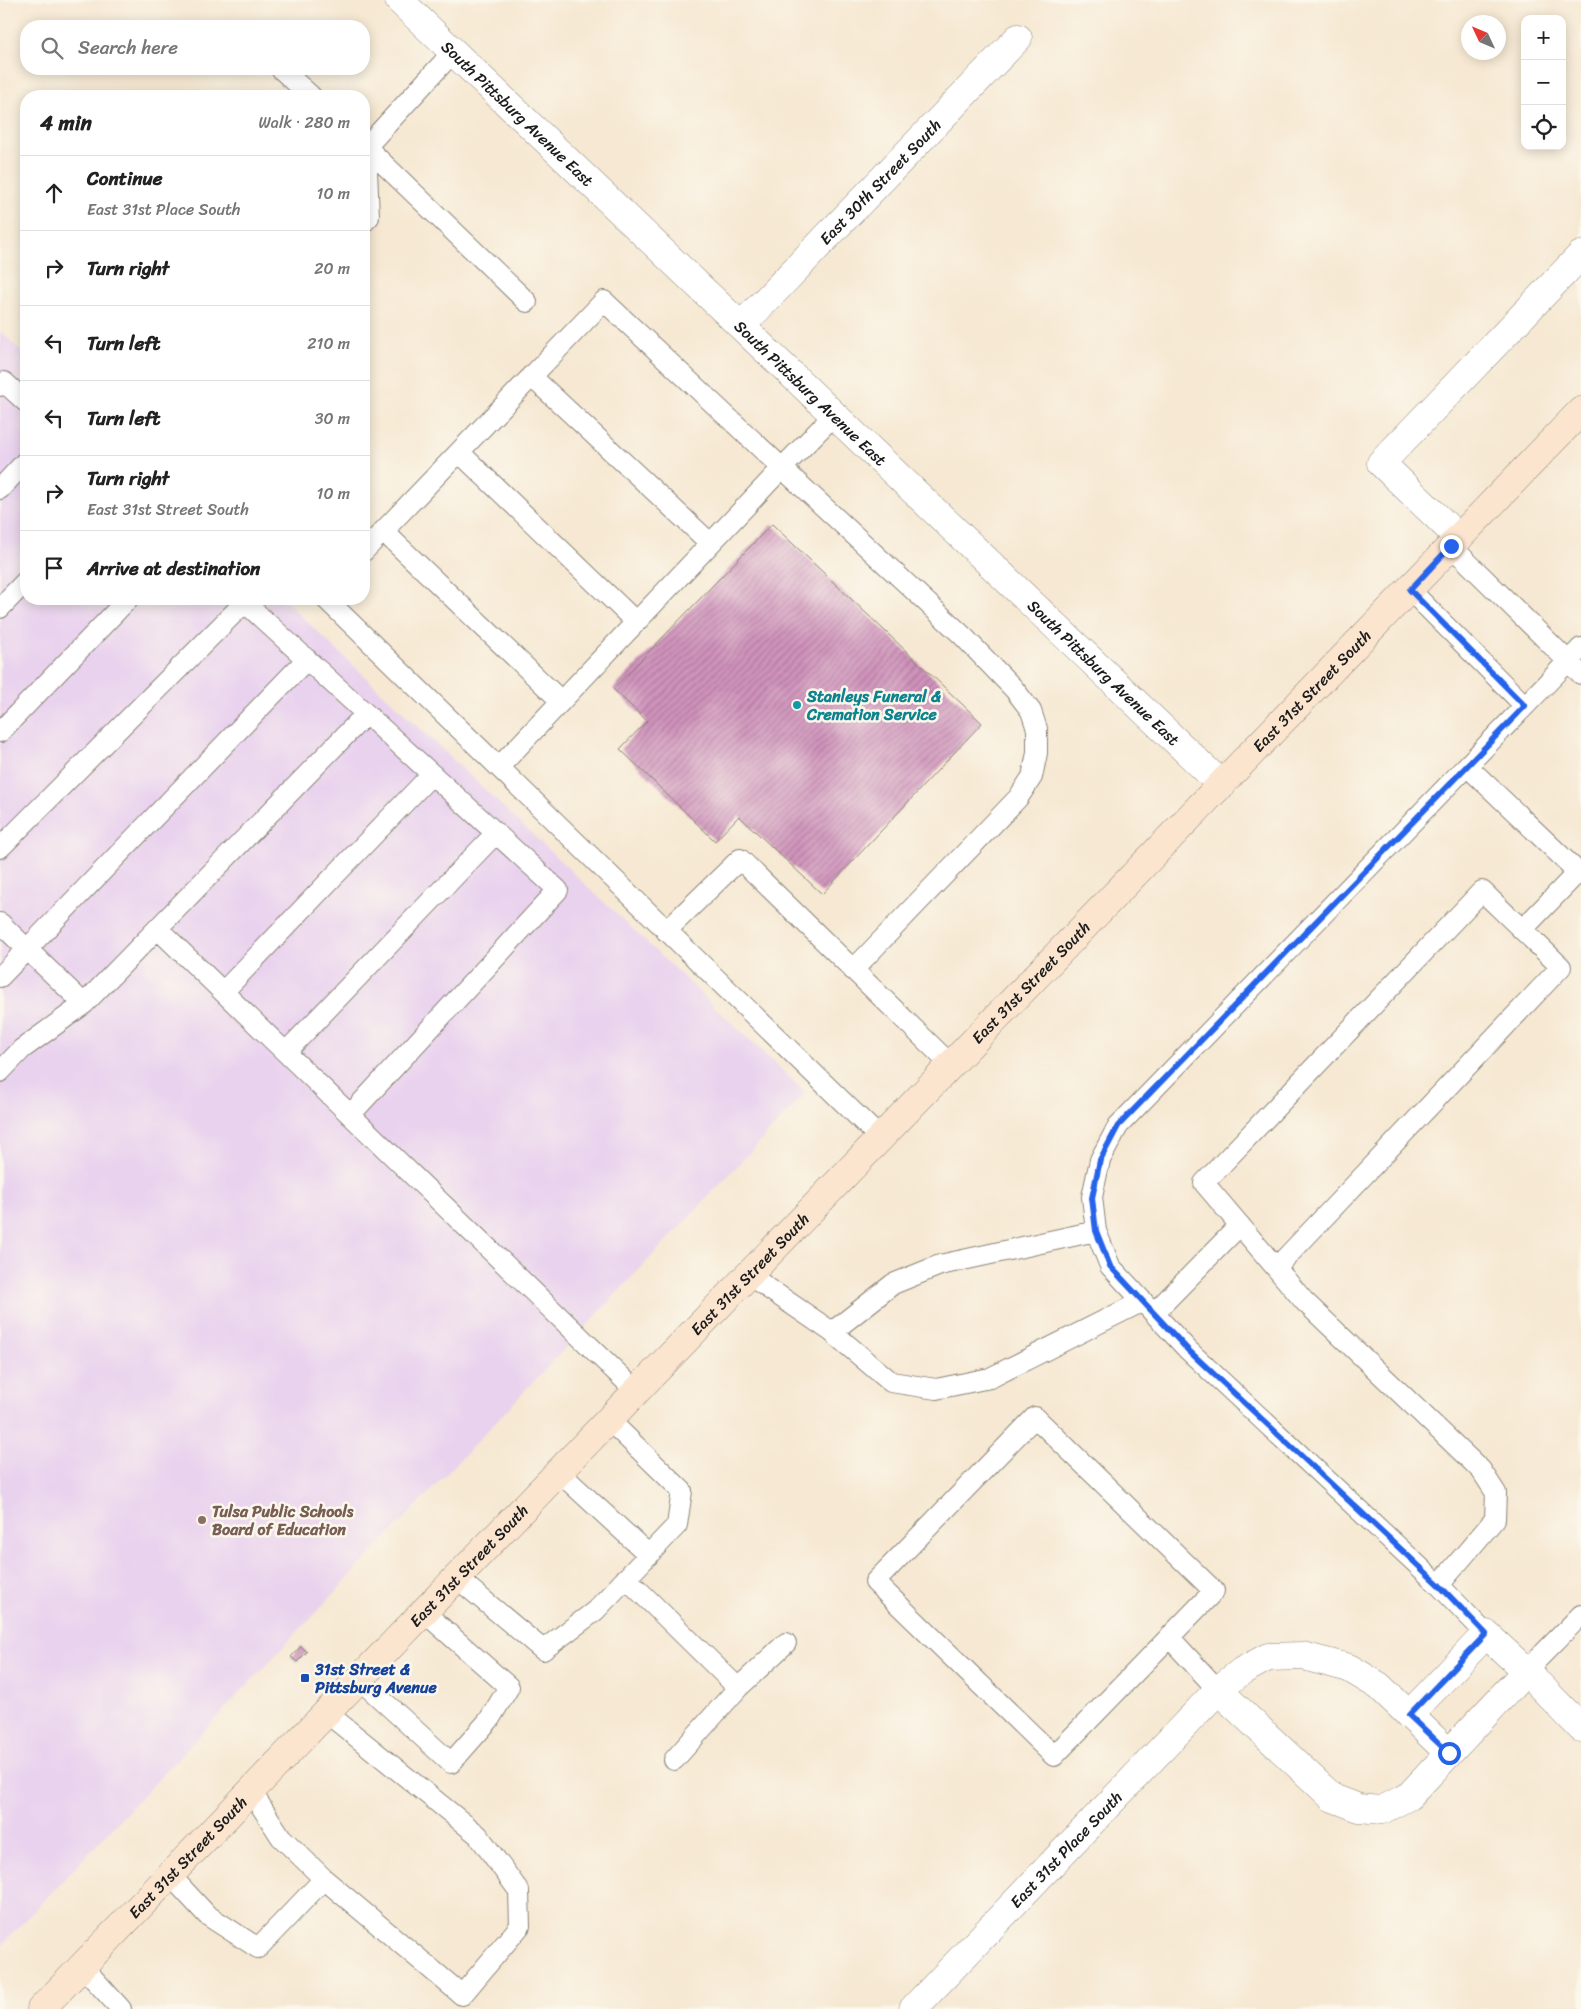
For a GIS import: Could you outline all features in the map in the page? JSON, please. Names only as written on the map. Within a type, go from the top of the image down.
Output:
[{"type":"main road","name":"East 31st Street South","points":[[40,2009],[881,1139],[1581,410]]},
{"type":"street","name":"South Pittsburg Avenue East","points":[[399,0],[742,325],[1222,785]]},
{"type":"street","name":"East 30th Street South","points":[[742,325],[1018,38]]},
{"type":"street","points":[[1455,542],[1381,463],[1581,255]]},
{"type":"street","points":[[1409,1715],[1486,1634],[1526,1671],[1581,1728]]},
{"type":"street","name":"East 31st Place South","points":[[913,2009],[1218,1690],[1242,1671],[1268,1657],[1303,1656],[1349,1668],[1379,1686],[1449,1753]]},
{"type":"street","points":[[1218,1690],[1333,1798],[1358,1808],[1382,1810],[1409,1796],[1526,1671]]},
{"type":"lane","points":[[370,141],[453,52]]},
{"type":"lane","points":[[288,75],[304,90]]},
{"type":"lane","points":[[370,151],[527,302]]},
{"type":"lane","points":[[370,545],[604,301],[963,636],[1002,676],[1030,712],[1036,729],[1036,753],[1032,777],[1018,798],[854,970]]},
{"type":"lane","points":[[531,376],[710,544]]},
{"type":"lane","points":[[0,386],[4,382],[20,397]]},
{"type":"lane","points":[[499,766],[834,415]]},
{"type":"lane","points":[[458,452],[636,622]]},
{"type":"lane","points":[[0,489],[20,467]]},
{"type":"lane","points":[[383,531],[561,700]]},
{"type":"lane","points":[[1455,542],[1577,661],[1525,706],[1118,1126],[1100,1160],[1092,1198],[1096,1231],[1110,1266],[1188,1350],[1439,1585],[1486,1634]]},
{"type":"lane","points":[[0,608],[20,587]]},
{"type":"lane","points":[[1410,590],[1525,706]]},
{"type":"lane","points":[[0,732],[122,605]]},
{"type":"lane","points":[[0,848],[238,605]]},
{"type":"lane","points":[[248,605],[558,890],[350,1115]]},
{"type":"lane","points":[[332,605],[881,1139]]},
{"type":"lane","points":[[0,977],[307,659]]},
{"type":"lane","points":[[0,1072],[22,1049],[84,1004],[159,930],[366,714]]},
{"type":"lane","points":[[1467,766],[1580,873],[1522,930]]},
{"type":"lane","points":[[223,992],[432,774]]},
{"type":"lane","points":[[286,1052],[496,833]]},
{"type":"lane","points":[[666,931],[740,859],[951,1065]]},
{"type":"lane","points":[[1276,1268],[1561,967],[1482,891],[1204,1183],[1240,1225],[1276,1268],[1304,1301],[1481,1470],[1496,1493],[1495,1519],[1439,1585]]},
{"type":"lane","points":[[0,923],[84,1004]]},
{"type":"lane","points":[[159,930],[637,1392]]},
{"type":"lane","points":[[749,1275],[832,1332],[892,1382],[936,1389],[990,1378],[1148,1307],[1240,1225]]},
{"type":"lane","points":[[832,1332],[893,1284],[940,1265],[1096,1231]]},
{"type":"lane","points":[[1035,1417],[1214,1591],[1169,1637],[1054,1756],[875,1582],[1035,1417]]},
{"type":"lane","points":[[457,1578],[543,1650],[595,1611],[649,1555],[677,1525],[682,1491],[609,1420]]},
{"type":"lane","points":[[559,1472],[649,1555]]},
{"type":"lane","points":[[626,1578],[738,1688]]},
{"type":"lane","points":[[359,1679],[451,1763],[489,1720],[509,1687],[424,1612]]},
{"type":"lane","points":[[1526,1671],[1581,1615]]},
{"type":"lane","points":[[1169,1637],[1218,1690]]},
{"type":"lane","points":[[674,1760],[738,1688],[786,1643]]},
{"type":"lane","points":[[252,1790],[281,1837],[324,1878],[462,1995],[520,1926],[519,1891],[478,1835],[327,1713]]},
{"type":"lane","points":[[170,1875],[207,1914],[258,1948],[324,1878]]},
{"type":"lane","points":[[82,1966],[121,2009]]},
{"type":"shaded area","name":"Tulsa Public Schools Board of Education","points":[[0,331],[20,350],[20,605],[289,605],[806,1093],[0,1947]]},
{"type":"building","name":"Stanleys Funeral & Cremation Service","points":[[772,524],[982,723],[822,894],[739,816],[715,841],[620,749],[647,721],[613,689]]},
{"type":"building","points":[[301,1646],[307,1652],[297,1662],[291,1657]]},
{"type":"place","name":"Stanleys Funeral & Cremation Service","points":[[797,705]]},
{"type":"place","name":"Tulsa Public Schools Board of Education","points":[[202,1520]]},
{"type":"place","name":"31st Street & Pittsburg Avenue","points":[[305,1678]]},
{"type":"route","points":[[1449,1753],[1409,1715],[1486,1634],[1439,1585],[1188,1350],[1110,1266],[1096,1231],[1092,1198],[1100,1160],[1118,1126],[1525,706],[1410,590],[1451,546]]}]
